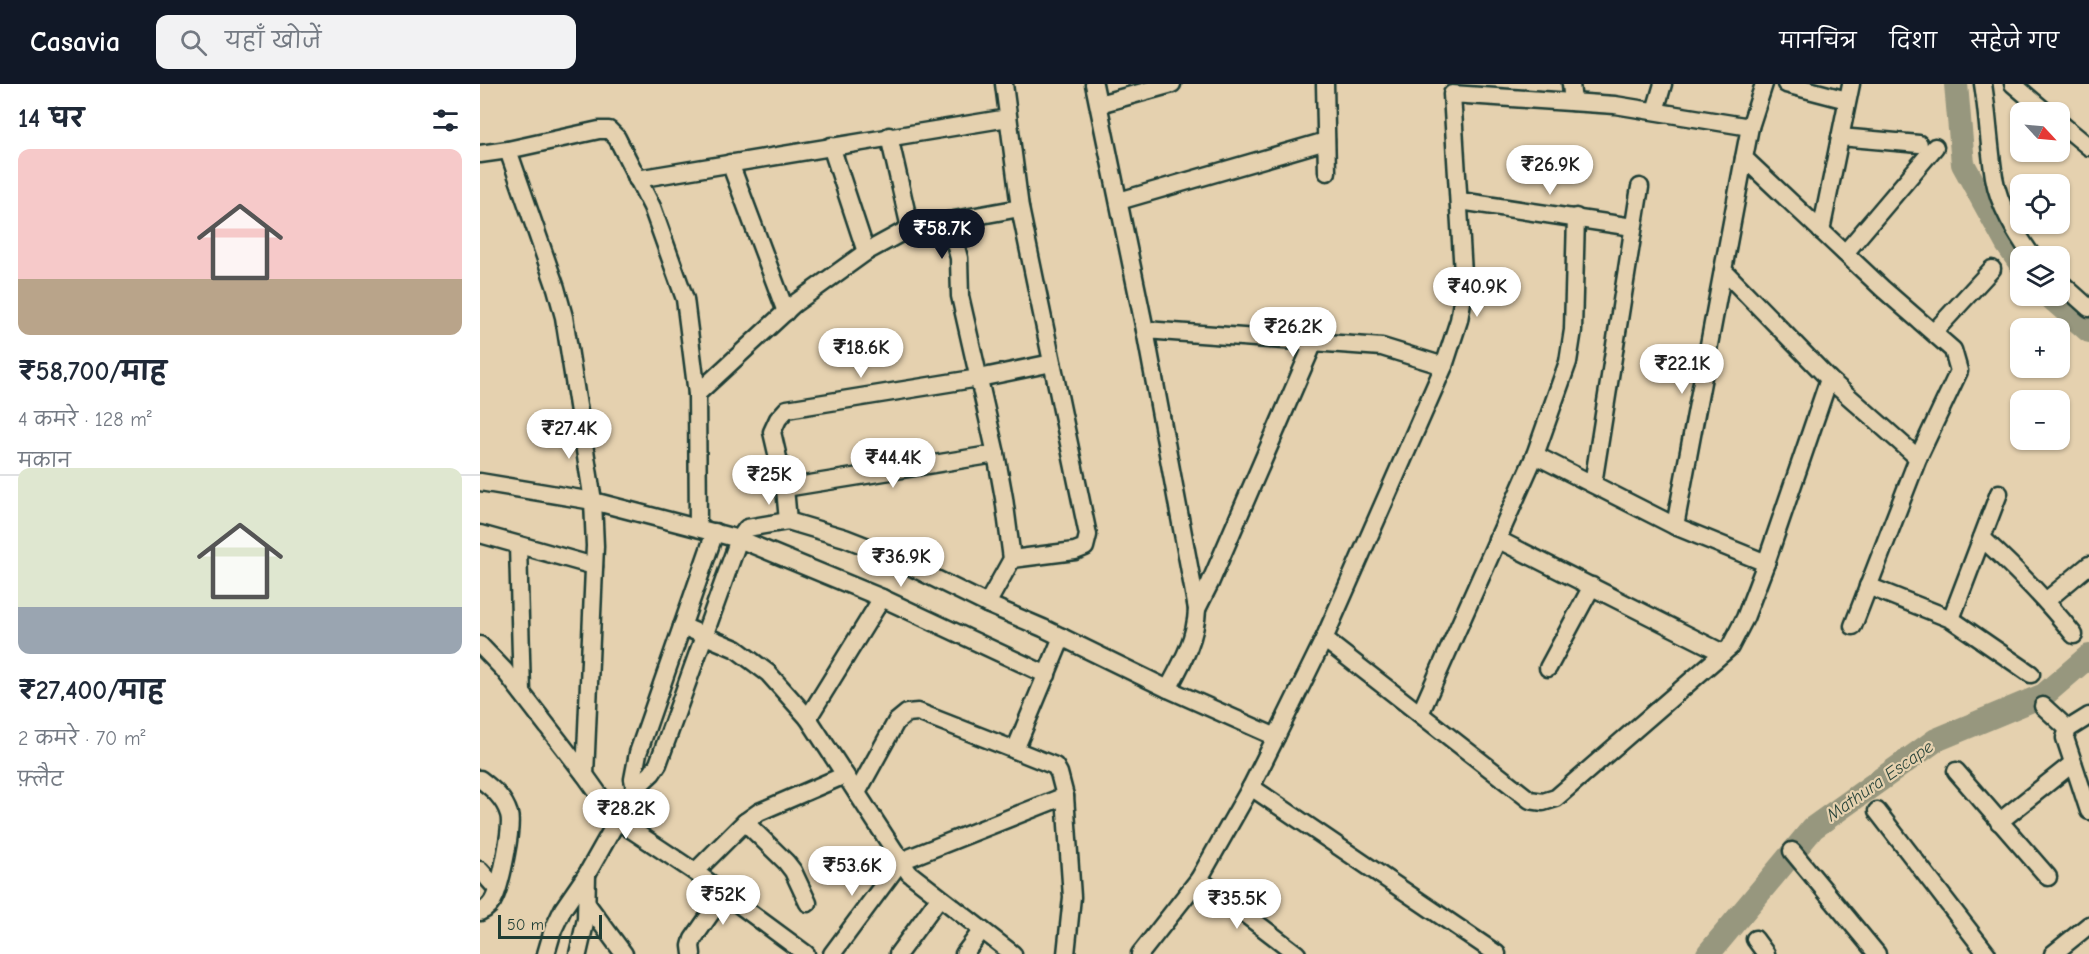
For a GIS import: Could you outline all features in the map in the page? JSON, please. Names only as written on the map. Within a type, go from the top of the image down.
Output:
[{"type":"street","points":[[1004,84],[1020,208],[1088,535],[1085,547],[1075,551],[1012,559]]},
{"type":"street","points":[[1094,84],[1145,330],[1197,609],[1197,621],[1190,647],[1168,689]]},
{"type":"street","points":[[1098,104],[1172,84]]},
{"type":"street","points":[[1325,84],[1327,172]]},
{"type":"street","points":[[1571,84],[1573,102]]},
{"type":"street","points":[[1655,111],[1663,84]]},
{"type":"street","points":[[1675,526],[1750,127],[1764,84]]},
{"type":"street","points":[[1786,84],[1849,92],[1821,231]]},
{"type":"street","points":[[2013,84],[2034,102]]},
{"type":"street","points":[[1986,85],[1994,179],[2006,212],[2025,246]]},
{"type":"street","points":[[1140,954],[1199,879],[1251,787],[1324,639],[1444,366],[1459,320],[1464,290],[1451,89],[1615,105],[1750,127]]},
{"type":"street","points":[[637,179],[1008,118]]},
{"type":"street","points":[[480,154],[599,130],[609,130],[617,138],[652,207],[685,299],[697,394],[698,527]]},
{"type":"street","points":[[2070,131],[2089,147]]},
{"type":"street","points":[[889,136],[910,228]]},
{"type":"street","points":[[1840,137],[1927,145],[1845,253]]},
{"type":"street","points":[[1119,201],[1326,141]]},
{"type":"street","points":[[831,146],[866,252]]},
{"type":"street","points":[[508,150],[564,316],[593,501],[594,566],[585,775]]},
{"type":"street","points":[[1744,158],[1953,350],[1959,371],[1918,458],[1853,626]]},
{"type":"street","points":[[730,163],[786,312]]},
{"type":"street","points":[[1593,484],[1640,187]]},
{"type":"street","points":[[1460,201],[1633,227]]},
{"type":"street","points":[[697,394],[786,312],[866,252],[910,228],[1020,208]]},
{"type":"street","points":[[1420,714],[1535,455],[1568,362],[1573,330],[1576,217]]},
{"type":"street","points":[[949,221],[959,258],[960,296],[996,454],[1012,559],[987,604]]},
{"type":"street","points":[[1934,332],[1992,268]]},
{"type":"street","points":[[1723,270],[1829,379],[1918,458]]},
{"type":"street","points":[[2070,291],[2089,308]]},
{"type":"street","points":[[1145,330],[1382,347],[1444,366]]},
{"type":"street","points":[[1197,609],[1314,342]]},
{"type":"street","points":[[788,520],[785,488],[772,432],[778,419],[787,409],[979,378],[1052,363]]},
{"type":"street","points":[[1324,639],[1530,800],[1543,802],[1556,798],[1730,647],[1745,618],[1766,563],[1829,379]]},
{"type":"street","points":[[785,488],[996,454]]},
{"type":"street","points":[[1535,455],[1675,526],[1766,563]]},
{"type":"street","points":[[480,482],[593,501],[739,539],[882,598],[1047,675]]},
{"type":"street","points":[[1951,619],[1999,493]]},
{"type":"street","points":[[546,954],[553,930],[563,909],[587,874],[635,789],[658,764],[739,539],[747,528],[788,520],[881,552],[1168,689],[1276,737]]},
{"type":"street","points":[[635,789],[633,779],[638,753],[715,532]]},
{"type":"street","points":[[480,534],[594,566]]},
{"type":"street","points":[[1982,538],[2047,600],[2074,635]]},
{"type":"street","points":[[1497,539],[1723,653]]},
{"type":"street","points":[[518,545],[522,693]]},
{"type":"street","points":[[2047,600],[2089,565]]},
{"type":"street","points":[[1548,668],[1592,586]]},
{"type":"street","points":[[1868,586],[1951,619],[2031,674]]},
{"type":"street","points":[[808,718],[882,598]]},
{"type":"street","points":[[682,626],[736,649],[768,673],[808,718],[909,873],[1014,954]]},
{"type":"street","points":[[1015,750],[1062,637]]},
{"type":"street","points":[[480,645],[504,670],[617,820],[725,893],[806,954]]},
{"type":"street","points":[[2043,706],[2068,729]]},
{"type":"street","points":[[858,793],[896,722],[907,713],[918,712],[1055,766],[1059,772],[1065,796],[1072,897],[1066,954]]},
{"type":"street","points":[[2089,716],[2068,729],[2065,738],[2089,811]]},
{"type":"street","points":[[1999,822],[2073,763]]},
{"type":"street","points":[[1956,771],[2048,877]]},
{"type":"street","points":[[695,872],[745,822],[759,812],[845,775]]},
{"type":"street","points":[[480,779],[504,800],[510,816],[510,829],[495,897],[489,907],[480,912]]},
{"type":"street","points":[[1251,787],[1497,954]]},
{"type":"street","points":[[832,954],[901,861],[1065,796]]},
{"type":"street","points":[[1877,811],[1987,954]]},
{"type":"street","points":[[745,822],[786,862],[793,871],[808,903]]},
{"type":"street","points":[[1792,851],[1877,954]]},
{"type":"street","points":[[480,870],[497,889]]},
{"type":"street","points":[[578,954],[586,919],[587,874]]},
{"type":"street","points":[[1199,879],[1287,951]]},
{"type":"street","points":[[692,954],[693,939],[725,893]]},
{"type":"street","points":[[898,954],[939,898]]},
{"type":"street","points":[[587,904],[624,954]]},
{"type":"street","points":[[2053,954],[2089,925]]},
{"type":"street","points":[[964,954],[982,930]]},
{"type":"street","points":[[1755,939],[1766,954]]},
{"type":"waterway","name":"Mathura Escape","points":[[1956,84],[1963,164],[2010,248]]},
{"type":"waterway","name":"Mathura Escape","points":[[2060,306],[2089,331]]},
{"type":"waterway","name":"Mathura Escape","points":[[1708,954],[1813,828],[1936,740],[2044,695],[2089,656]]}]
